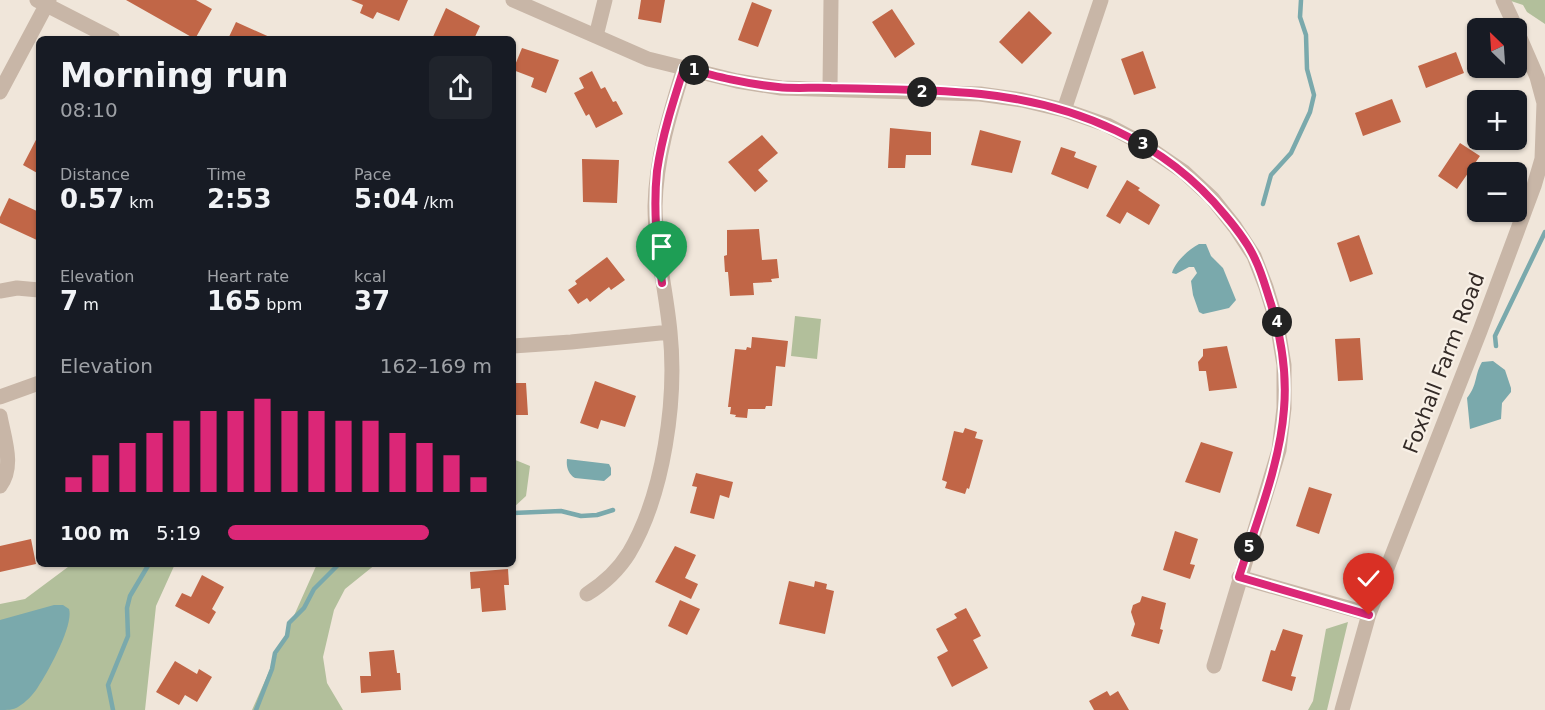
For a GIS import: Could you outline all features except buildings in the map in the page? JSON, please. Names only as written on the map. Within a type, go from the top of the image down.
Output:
[{"type":"street","points":[[513,0],[648,59],[736,81],[781,88],[980,94],[1022,100],[1064,110],[1107,125],[1143,144],[1184,172],[1212,198],[1254,256],[1277,323],[1284,365],[1284,408],[1279,450],[1214,666]]},
{"type":"street","points":[[596,36],[605,0]]},
{"type":"street","points":[[830,88],[831,0]]},
{"type":"street","points":[[1064,110],[1101,0]]},
{"type":"street","name":"Foxhall Farm Road","points":[[1503,0],[1511,18]]},
{"type":"street","points":[[0,92],[7,61],[44,2],[107,36]]},
{"type":"street","name":"Foxhall Farm Road","points":[[1342,710],[1363,613],[1480,331],[1542,159],[1544,103],[1538,77],[1527,53]]},
{"type":"street","points":[[587,594],[601,585],[629,554],[656,488],[665,449],[672,374],[670,332],[657,251],[655,206],[657,171],[684,68]]},
{"type":"street","points":[[0,291],[17,288],[36,290]]},
{"type":"street","points":[[516,346],[670,332]]},
{"type":"street","points":[[0,397],[36,384]]},
{"type":"street","points":[[0,416],[8,461],[7,473],[0,486]]},
{"type":"street","points":[[1239,577],[1363,613]]},
{"type":"green space","points":[[1508,0],[1545,0],[1545,24],[1527,12],[1523,5]]},
{"type":"green space","points":[[795,316],[821,319],[817,359],[791,356]]},
{"type":"green space","points":[[516,460],[530,466],[526,496],[516,505]]},
{"type":"green space","points":[[68,567],[174,567],[156,606],[145,710],[0,710],[0,604],[25,599]]},
{"type":"green space","points":[[316,567],[372,567],[345,589],[334,610],[323,657],[327,683],[343,710],[252,710]]},
{"type":"green space","points":[[1348,622],[1327,710],[1308,710],[1313,701],[1326,629]]},
{"type":"water","points":[[1199,244],[1206,244],[1211,256],[1223,268],[1236,300],[1229,308],[1203,314],[1199,312],[1191,281],[1197,273],[1194,267],[1189,267],[1176,274],[1172,273],[1183,256]]},
{"type":"water","points":[[1493,361],[1505,370],[1511,392],[1502,403],[1501,419],[1470,429],[1467,398],[1482,362]]},
{"type":"water","points":[[567,459],[609,464],[611,475],[604,481],[575,478],[568,470]]},
{"type":"water","points":[[54,605],[63,605],[69,609],[70,616],[54,660],[27,701],[14,709],[0,710],[0,620]]},
{"type":"waterway","points":[[1263,204],[1271,175],[1291,153],[1310,112],[1314,95],[1307,69],[1306,35],[1300,17],[1301,0]]},
{"type":"waterway","points":[[1496,346],[1495,336],[1545,232]]},
{"type":"waterway","points":[[516,513],[561,511],[581,516],[597,515],[613,510]]},
{"type":"waterway","points":[[113,710],[108,685],[128,636],[127,608],[130,596],[147,567]]},
{"type":"waterway","points":[[256,710],[272,669],[275,653],[287,636],[289,623],[304,608],[314,589],[336,567]]},
{"type":"route","points":[[662,283],[657,251],[655,206],[657,171],[670,113],[684,68],[736,81],[781,88],[980,94],[1022,100],[1064,110],[1107,125],[1143,144],[1184,172],[1212,198],[1254,256],[1277,323],[1284,365],[1284,408],[1279,450],[1239,577],[1369,615]]}]
